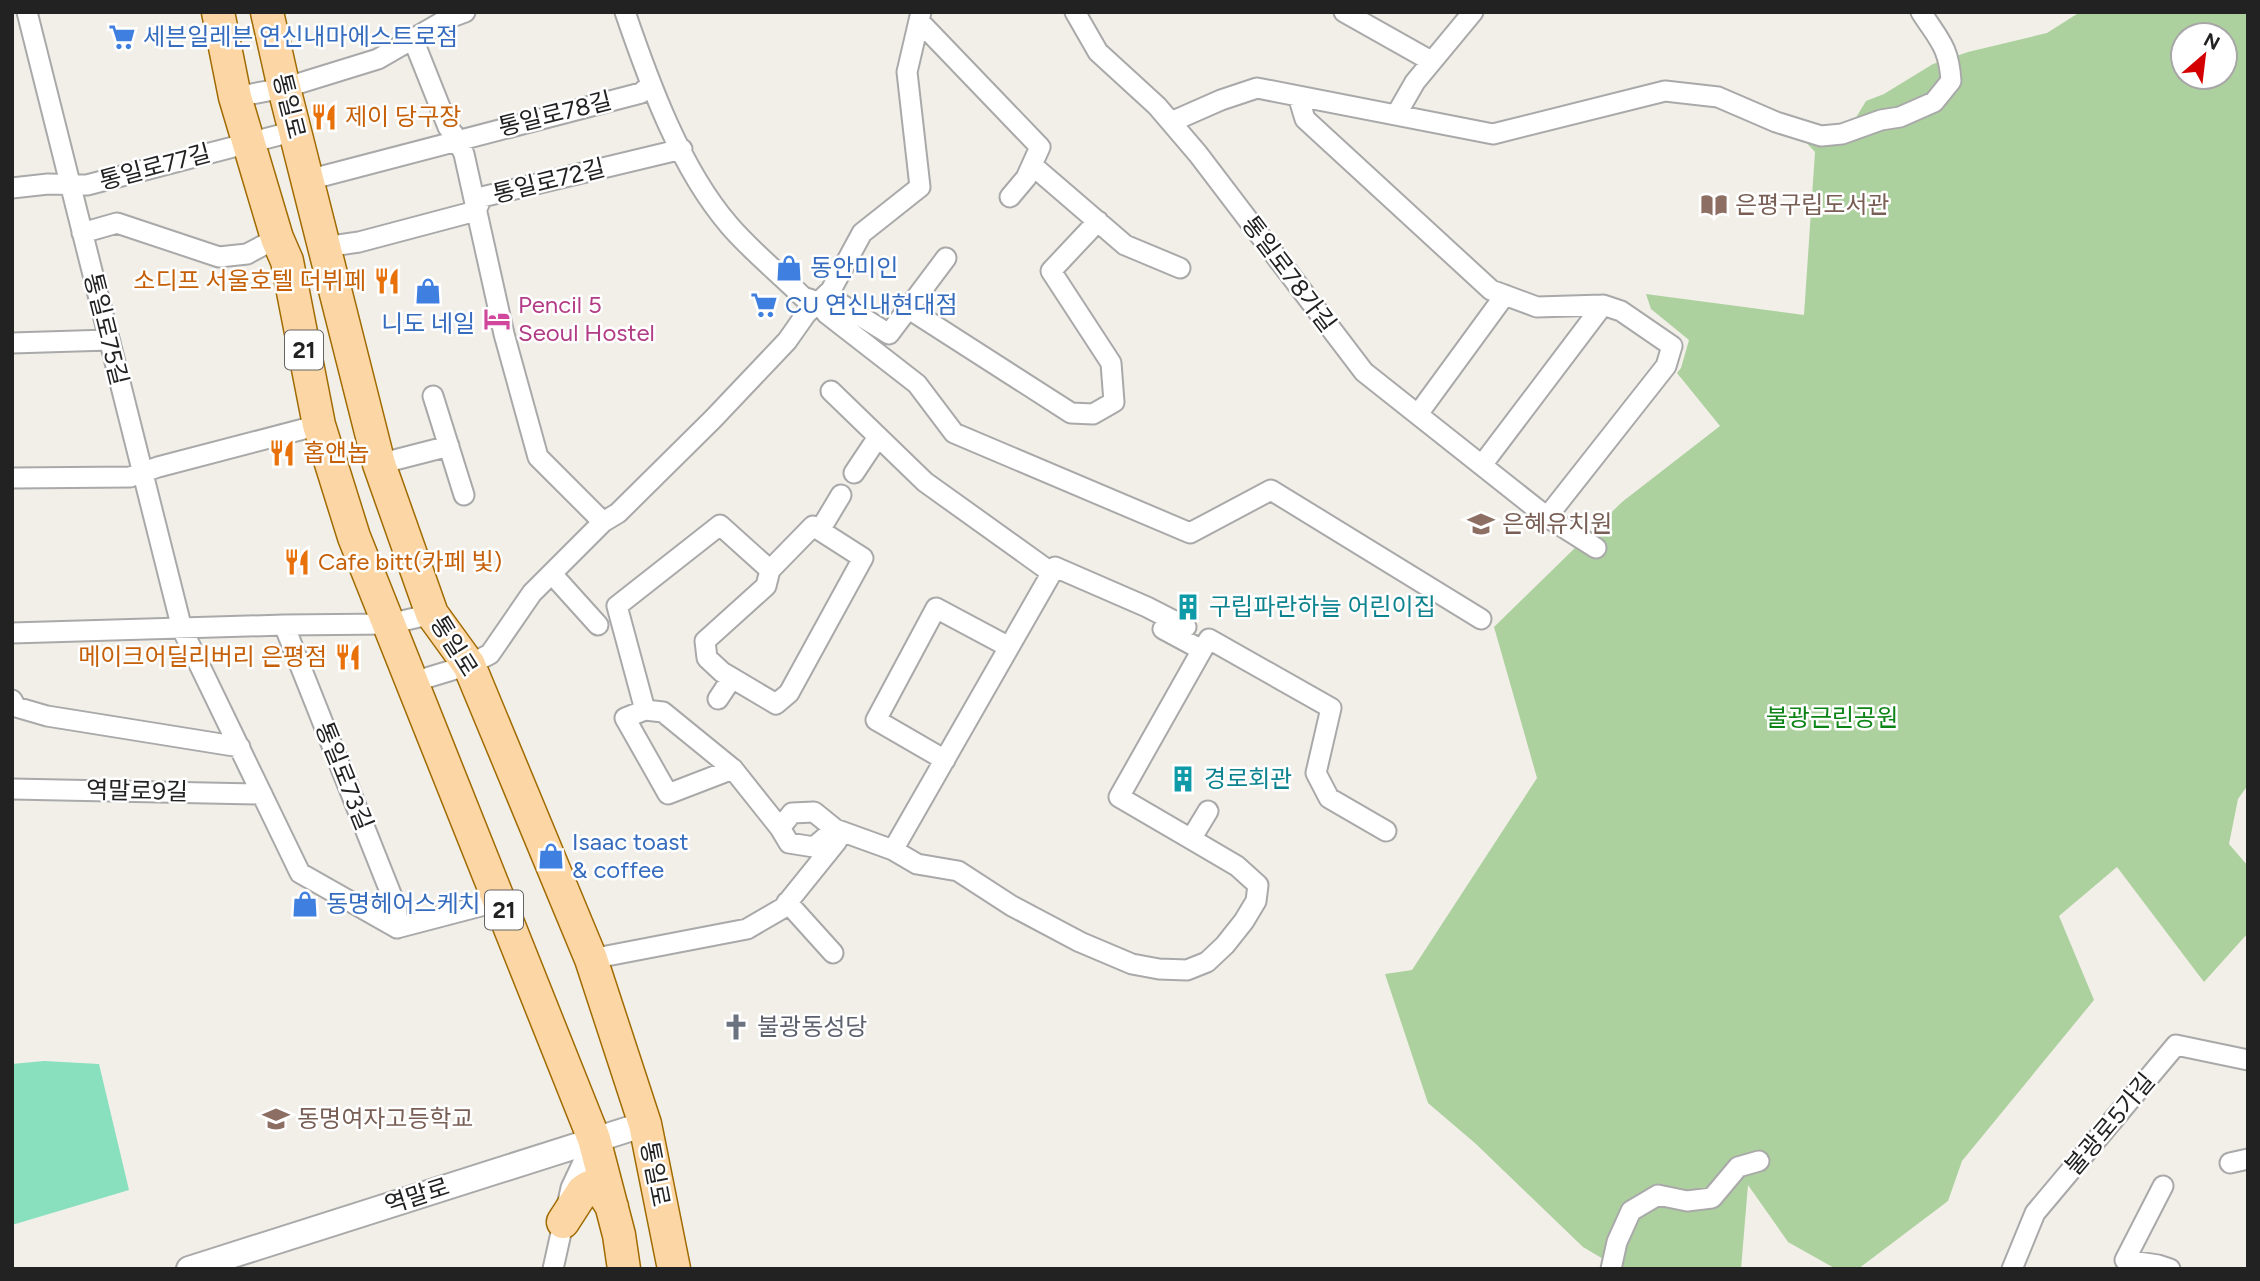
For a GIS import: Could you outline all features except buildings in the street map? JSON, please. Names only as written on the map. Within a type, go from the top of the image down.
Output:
[{"type":"main road","name":"통일로","points":[[218,12],[235,97],[277,238],[287,261],[319,425],[354,537],[594,1139],[612,1207],[624,1269]]},
{"type":"main road","name":"통일로","points":[[267,12],[379,464],[432,614],[469,664],[591,960],[645,1124],[674,1269]]},
{"type":"main road","points":[[563,1222],[589,1186],[602,1191],[612,1207]]},
{"type":"street","name":"통일로75길","points":[[27,12],[182,629]]},
{"type":"street","points":[[235,97],[284,88],[378,59],[465,12]]},
{"type":"street","points":[[625,12],[650,85],[693,172],[729,225],[803,297],[818,302],[836,302],[889,334],[946,258]]},
{"type":"street","name":"통일로78가길","points":[[1075,12],[1098,52],[1157,106],[1198,154],[1364,372],[1547,517],[1595,548]]},
{"type":"street","points":[[1344,12],[1431,61]]},
{"type":"street","points":[[1396,116],[1415,82],[1474,12]]},
{"type":"street","points":[[1171,122],[1257,88],[1493,134],[1665,92],[1718,97],[1776,122],[1821,136],[1842,134],[1881,120],[1900,117],[1934,102],[1951,81],[1950,60],[1945,47],[1921,12]]},
{"type":"street","points":[[920,17],[1040,147],[1026,178],[1010,197]]},
{"type":"street","points":[[413,682],[469,664],[490,654],[532,593],[603,522],[618,513],[787,341],[806,314],[831,290],[862,233],[920,187],[907,72],[920,17]]},
{"type":"street","points":[[325,247],[359,242],[477,211],[464,154],[448,128],[413,39]]},
{"type":"street","name":"통일로78길","points":[[307,180],[641,93],[650,85]]},
{"type":"street","points":[[1298,96],[1305,119],[1491,290],[1537,307],[1603,305],[1621,311],[1672,346],[1666,366],[1547,517]]},
{"type":"street","name":"통일로77길","points":[[12,188],[48,184],[87,185],[295,131]]},
{"type":"street","name":"통일로72길","points":[[603,522],[538,457],[504,334],[477,211],[482,197],[682,149]]},
{"type":"street","points":[[1032,165],[1125,245],[1180,268]]},
{"type":"street","points":[[909,309],[1071,413],[1093,414],[1114,402],[1111,363],[1051,271],[1098,221]]},
{"type":"street","points":[[82,233],[117,223],[219,257],[247,254],[277,238]]},
{"type":"street","points":[[1418,414],[1505,295]]},
{"type":"street","points":[[818,302],[827,314],[918,384],[954,433],[1189,533],[1271,490],[1481,619]]},
{"type":"street","points":[[1482,465],[1603,305]]},
{"type":"street","points":[[12,343],[109,340]]},
{"type":"street","points":[[831,391],[925,482],[1052,573]]},
{"type":"street","points":[[433,396],[464,495]]},
{"type":"street","points":[[12,478],[130,477],[158,467],[319,425]]},
{"type":"street","points":[[854,473],[878,437]]},
{"type":"street","points":[[379,464],[449,446]]},
{"type":"street","points":[[820,530],[841,495]]},
{"type":"street","points":[[645,710],[617,606],[720,524],[770,570]]},
{"type":"street","points":[[813,526],[820,530],[863,558],[789,693],[776,704],[732,678],[707,658],[705,641],[766,586],[770,570],[813,526]]},
{"type":"street","points":[[894,850],[1055,567],[1186,627]]},
{"type":"street","points":[[552,574],[598,625]]},
{"type":"street","points":[[945,760],[876,720],[936,608],[1009,647]]},
{"type":"street","points":[[12,634],[389,624],[432,614]]},
{"type":"street","name":"통일로73길","points":[[284,625],[397,909],[397,928]]},
{"type":"street","points":[[1157,626],[1202,650]]},
{"type":"street","points":[[182,629],[300,873],[397,928],[500,901]]},
{"type":"street","points":[[780,828],[792,813],[814,812],[835,829],[894,850],[917,864],[958,871],[1012,906],[1132,964],[1187,970],[1207,962],[1225,945],[1256,901],[1258,885],[1237,866],[1119,797],[1209,639],[1331,708],[1316,773],[1329,798],[1386,831]]},
{"type":"street","points":[[718,699],[732,678]]},
{"type":"street","points":[[12,700],[16,707],[47,716],[240,747]]},
{"type":"street","points":[[733,768],[668,794],[625,718],[645,710],[663,712],[697,733],[733,768],[789,843],[814,847],[835,829]]},
{"type":"street","name":"역말로9길","points":[[12,789],[262,794]]},
{"type":"street","points":[[1191,839],[1208,811]]},
{"type":"street","points":[[591,960],[747,929],[783,908],[837,841],[835,829]]},
{"type":"street","points":[[788,902],[833,953]]},
{"type":"street","name":"불광로5가길","points":[[2012,1269],[2035,1213],[2176,1045],[2248,1059]]},
{"type":"street","name":"역말로","points":[[189,1269],[645,1124]]},
{"type":"street","points":[[553,1269],[571,1188],[594,1139]]},
{"type":"street","points":[[1611,1269],[1631,1210],[1658,1195],[1686,1202],[1712,1198],[1738,1167],[1759,1161]]},
{"type":"street","points":[[2164,1186],[2125,1260],[2132,1265],[2170,1269]]},
{"type":"green space","name":"불광근린공원","points":[[2080,12],[2248,12],[2248,785],[2238,799],[2229,844],[2248,866],[2248,933],[2204,982],[2117,867],[2059,916],[2094,1000],[1962,1161],[1948,1201],[1858,1269],[1836,1269],[1788,1242],[1748,1185],[1741,1269],[1620,1269],[1583,1247],[1476,1144],[1428,1103],[1385,974],[1412,970],[1537,778],[1494,627],[1622,502],[1720,426],[1677,373],[1689,340],[1651,309],[1646,294],[1804,315],[1815,152],[1803,139],[1849,129],[1866,101],[1884,94],[1933,64],[1968,52],[2047,33]]},
{"type":"green space","points":[[44,1061],[99,1064],[129,1190],[12,1225],[12,1064]]},
{"type":"place","name":"세븐일레븐 연신내마에스트로점","points":[[122,37]]},
{"type":"place","name":"제이 당구장","points":[[324,117]]},
{"type":"place","name":"은평구립도서관","points":[[1714,205]]},
{"type":"place","name":"동안미인","points":[[789,268]]},
{"type":"place","name":"소디프 서울호텔 더뷔페","points":[[387,281]]},
{"type":"place","name":"니도 네일","points":[[428,291]]},
{"type":"place","name":"CU 연신내현대점","points":[[764,305]]},
{"type":"place","name":"Pencil 5 Seoul Hostel","points":[[497,319]]},
{"type":"place","name":"홉앤놉","points":[[282,453]]},
{"type":"place","name":"은혜유치원","points":[[1481,524]]},
{"type":"place","name":"Cafe bitt(카페 빛)","points":[[297,562]]},
{"type":"place","name":"구립파란하늘 어린이집","points":[[1188,607]]},
{"type":"place","name":"메이크어딜리버리 은평점","points":[[348,657]]},
{"type":"place","name":"경로회관","points":[[1183,779]]},
{"type":"place","name":"Isaac toast & coffee","points":[[551,856]]},
{"type":"place","name":"동명헤어스케치","points":[[305,904]]},
{"type":"place","name":"불광동성당","points":[[736,1027]]},
{"type":"place","name":"동명여자고등학교","points":[[276,1119]]}]
